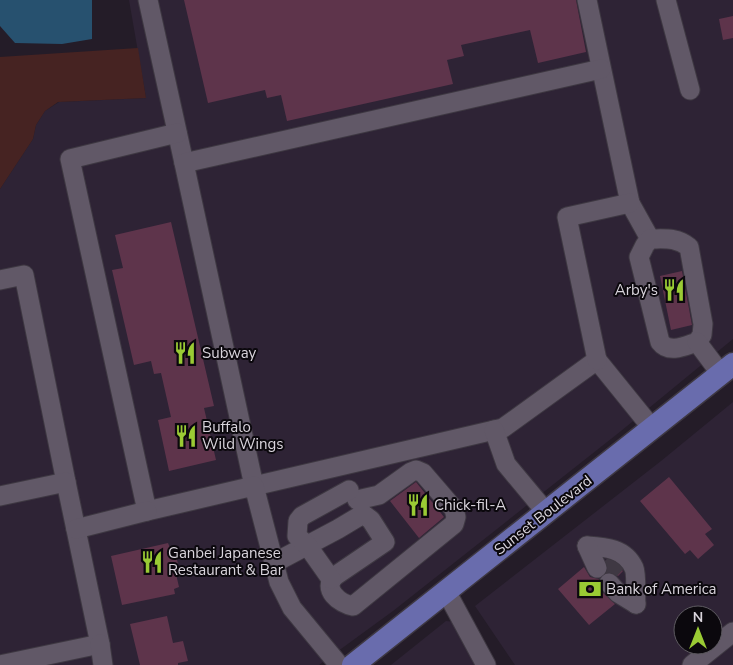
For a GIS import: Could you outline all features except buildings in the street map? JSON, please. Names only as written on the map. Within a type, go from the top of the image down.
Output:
[{"type":"main road","name":"Sunset Boulevard","points":[[353,665],[727,369]]},
{"type":"street","points":[[148,0],[254,486],[279,582],[292,608],[339,665]]},
{"type":"street","points":[[587,0],[630,202],[650,239]]},
{"type":"street","points":[[666,0],[690,90]]},
{"type":"street","points":[[184,163],[601,69]]},
{"type":"street","points":[[147,511],[70,159],[177,133]]},
{"type":"street","points":[[630,202],[567,216],[597,360],[652,428]]},
{"type":"street","points":[[673,238],[689,247],[704,324],[702,335],[697,342],[671,349],[663,346],[660,342],[639,257],[650,239],[673,238]]},
{"type":"street","points":[[0,280],[24,275],[103,665]]},
{"type":"street","points":[[697,342],[727,369]]},
{"type":"street","points":[[76,529],[503,428],[597,360]]},
{"type":"street","points":[[494,430],[506,464],[546,512]]},
{"type":"street","points":[[332,586],[385,542],[356,501],[349,464]]},
{"type":"street","points":[[416,470],[423,473],[454,509],[456,517],[454,524],[353,606],[346,605],[307,545],[296,536],[298,521],[302,516],[379,496],[416,470]]},
{"type":"street","points":[[0,496],[66,482]]},
{"type":"street","points":[[274,563],[338,529],[356,501]]},
{"type":"street","points":[[603,563],[586,546],[609,548],[623,553],[635,569],[636,604],[616,577]]},
{"type":"street","points":[[446,591],[486,665]]},
{"type":"street","points":[[692,665],[733,632]]},
{"type":"street","points":[[0,665],[100,644]]},
{"type":"shaded area","points":[[129,0],[733,0],[733,339],[621,431],[393,611],[319,665],[0,665],[0,189],[33,139],[36,125],[45,111],[59,102],[146,98]]},
{"type":"shaded area","points":[[138,48],[146,98],[58,102],[45,111],[36,125],[33,139],[0,189],[0,57]]},
{"type":"shaded area","points":[[733,402],[733,665],[515,665],[475,606],[661,461]]},
{"type":"shaded area","points":[[446,621],[455,622],[478,665],[391,665]]},
{"type":"water","points":[[0,0],[92,0],[92,39],[62,44],[15,43],[0,26]]},
{"type":"tunnel","points":[[604,562],[618,575]]},
{"type":"place","name":"Arby's","points":[[674,290]]},
{"type":"place","name":"Subway","points":[[185,353]]},
{"type":"place","name":"Buffalo Wild Wings","points":[[186,436]]},
{"type":"place","name":"Chick-fil-A","points":[[418,505]]},
{"type":"place","name":"Ganbei Japanese Restaurant & Bar","points":[[152,562]]},
{"type":"place","name":"Bank of America","points":[[590,589]]}]
